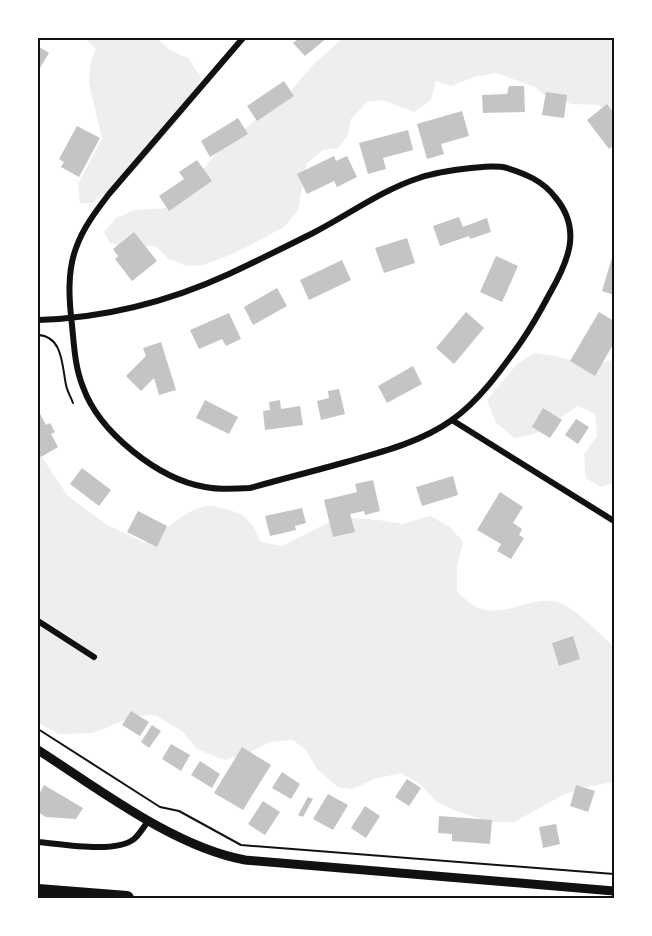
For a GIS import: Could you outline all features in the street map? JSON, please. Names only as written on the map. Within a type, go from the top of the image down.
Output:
[{"type":"highway","points":[[38,891],[127,898]]},
{"type":"street","points":[[38,320],[71,319],[171,298],[218,279],[313,233],[379,196],[419,178],[448,171],[489,166],[504,168],[539,181],[562,206],[567,215],[571,233],[564,269],[533,324],[498,374],[452,420],[392,449],[250,488],[229,489],[195,485],[174,477],[135,453],[112,432],[93,409],[78,372],[71,319],[70,270],[75,248],[94,214],[243,38]]},
{"type":"street","points":[[452,420],[615,521]]},
{"type":"street","points":[[38,621],[94,657]]},
{"type":"street","points":[[38,750],[149,820],[195,845],[220,855],[245,860],[615,891]]},
{"type":"street","points":[[38,842],[96,846],[124,845],[134,838],[149,820]]},
{"type":"path","points":[[38,335],[44,335],[54,342],[61,354],[66,388],[73,403]]},
{"type":"path","points":[[38,729],[160,807],[179,811],[241,845],[615,874]]},
{"type":"shaded area","points":[[85,38],[156,38],[170,50],[189,59],[201,78],[186,111],[134,171],[92,203],[80,203],[78,184],[102,139],[89,83],[90,64],[96,49]]},
{"type":"shaded area","points":[[343,38],[614,38],[614,116],[599,105],[572,104],[547,97],[535,87],[496,73],[474,77],[451,86],[436,81],[431,100],[414,112],[383,100],[367,102],[351,119],[348,135],[338,148],[323,150],[307,163],[298,210],[284,227],[235,253],[204,265],[187,266],[169,259],[155,246],[131,248],[110,243],[104,232],[116,218],[135,210],[167,208],[188,193],[192,178],[220,149],[291,91],[313,65]]},
{"type":"shaded area","points":[[534,353],[593,365],[612,360],[614,356],[614,483],[600,487],[586,478],[584,454],[597,436],[595,414],[578,406],[535,434],[515,438],[496,423],[487,400],[517,364]]},
{"type":"shaded area","points":[[38,451],[67,495],[107,525],[145,543],[186,514],[211,506],[238,513],[255,529],[261,542],[282,546],[339,517],[403,524],[430,516],[450,527],[463,542],[457,567],[457,592],[470,603],[479,608],[498,610],[543,601],[560,603],[576,613],[614,647],[614,783],[583,788],[563,795],[514,822],[490,822],[454,810],[436,801],[420,784],[401,773],[374,779],[353,789],[338,787],[317,769],[306,750],[293,740],[270,742],[248,753],[224,760],[197,749],[183,732],[155,715],[134,716],[93,733],[59,734],[38,723]]},
{"type":"building","points":[[299,38],[327,38],[305,56],[293,43]]},
{"type":"building","points":[[38,46],[49,53],[38,71]]},
{"type":"building","points":[[284,81],[294,96],[257,121],[247,106]]},
{"type":"building","points":[[509,86],[524,86],[525,112],[483,113],[482,95],[507,94]]},
{"type":"building","points":[[546,92],[567,95],[564,118],[542,115]]},
{"type":"building","points":[[607,104],[614,114],[614,145],[609,149],[587,120]]},
{"type":"building","points":[[462,111],[469,136],[441,144],[444,154],[427,159],[417,124]]},
{"type":"building","points":[[238,118],[248,134],[210,157],[201,141]]},
{"type":"building","points":[[77,126],[100,138],[79,177],[61,167],[64,162],[59,159]]},
{"type":"building","points":[[408,130],[413,150],[383,158],[386,169],[368,174],[359,143]]},
{"type":"building","points":[[334,156],[336,161],[347,156],[357,177],[337,187],[334,181],[307,194],[297,174]]},
{"type":"building","points":[[197,160],[212,181],[169,211],[159,196],[184,179],[179,172]]},
{"type":"building","points":[[459,217],[463,227],[487,218],[491,232],[470,239],[469,236],[440,246],[433,226]]},
{"type":"building","points":[[134,232],[157,261],[132,281],[115,259],[118,256],[113,249]]},
{"type":"building","points":[[407,238],[415,263],[384,273],[375,248]]},
{"type":"building","points":[[614,251],[614,295],[602,291]]},
{"type":"building","points":[[496,256],[518,266],[502,302],[480,292]]},
{"type":"building","points":[[342,260],[351,280],[309,300],[300,280]]},
{"type":"building","points":[[277,288],[287,306],[253,325],[244,307]]},
{"type":"building","points":[[466,312],[484,328],[454,364],[436,348]]},
{"type":"building","points":[[599,312],[614,321],[614,343],[595,376],[570,361]]},
{"type":"building","points":[[229,313],[241,339],[226,346],[222,339],[199,349],[190,330]]},
{"type":"building","points":[[161,342],[176,390],[159,395],[154,378],[141,391],[126,376],[146,356],[143,348]]},
{"type":"building","points":[[413,366],[422,384],[387,403],[378,386]]},
{"type":"building","points":[[339,389],[345,414],[321,420],[317,401],[329,398],[328,391]]},
{"type":"building","points":[[205,400],[238,417],[229,434],[196,418]]},
{"type":"building","points":[[280,400],[281,409],[300,406],[303,425],[265,430],[263,411],[270,410],[269,402]]},
{"type":"building","points":[[543,408],[562,420],[550,438],[532,427]]},
{"type":"building","points":[[38,410],[46,425],[50,423],[55,432],[51,434],[58,447],[41,457],[38,451]]},
{"type":"building","points":[[576,419],[589,427],[578,444],[565,435]]},
{"type":"building","points":[[82,468],[111,490],[99,506],[70,484]]},
{"type":"building","points":[[453,476],[458,495],[422,506],[416,487]]},
{"type":"building","points":[[373,480],[380,511],[365,515],[364,511],[350,514],[355,532],[333,537],[324,500],[357,492],[355,484]]},
{"type":"building","points":[[500,492],[523,507],[513,523],[522,529],[519,535],[524,538],[511,559],[497,551],[501,544],[477,530]]},
{"type":"building","points":[[302,508],[306,523],[295,526],[296,530],[270,536],[265,516]]},
{"type":"building","points":[[138,511],[167,526],[157,547],[127,532]]},
{"type":"building","points":[[573,636],[580,659],[559,666],[552,643]]},
{"type":"building","points":[[131,711],[149,722],[140,736],[122,725]]},
{"type":"building","points":[[152,725],[161,731],[149,748],[141,742]]},
{"type":"building","points":[[171,744],[190,755],[181,771],[162,759]]},
{"type":"building","points":[[242,747],[271,765],[243,810],[214,793]]},
{"type":"building","points":[[200,761],[220,774],[212,788],[191,775]]},
{"type":"building","points":[[282,772],[300,784],[291,799],[272,788]]},
{"type":"building","points":[[407,779],[421,788],[409,806],[395,797]]},
{"type":"building","points":[[44,785],[83,808],[76,819],[46,817],[38,812],[38,797]]},
{"type":"building","points":[[576,785],[595,791],[588,812],[570,806]]},
{"type":"building","points":[[328,794],[348,805],[333,830],[313,819]]},
{"type":"building","points":[[308,797],[313,799],[303,817],[298,815]]},
{"type":"building","points":[[263,801],[280,812],[265,835],[248,824]]},
{"type":"building","points":[[365,806],[380,816],[366,838],[351,828]]},
{"type":"building","points":[[439,816],[492,820],[490,844],[452,841],[452,834],[438,833]]},
{"type":"building","points":[[556,824],[560,844],[543,848],[539,827]]}]
